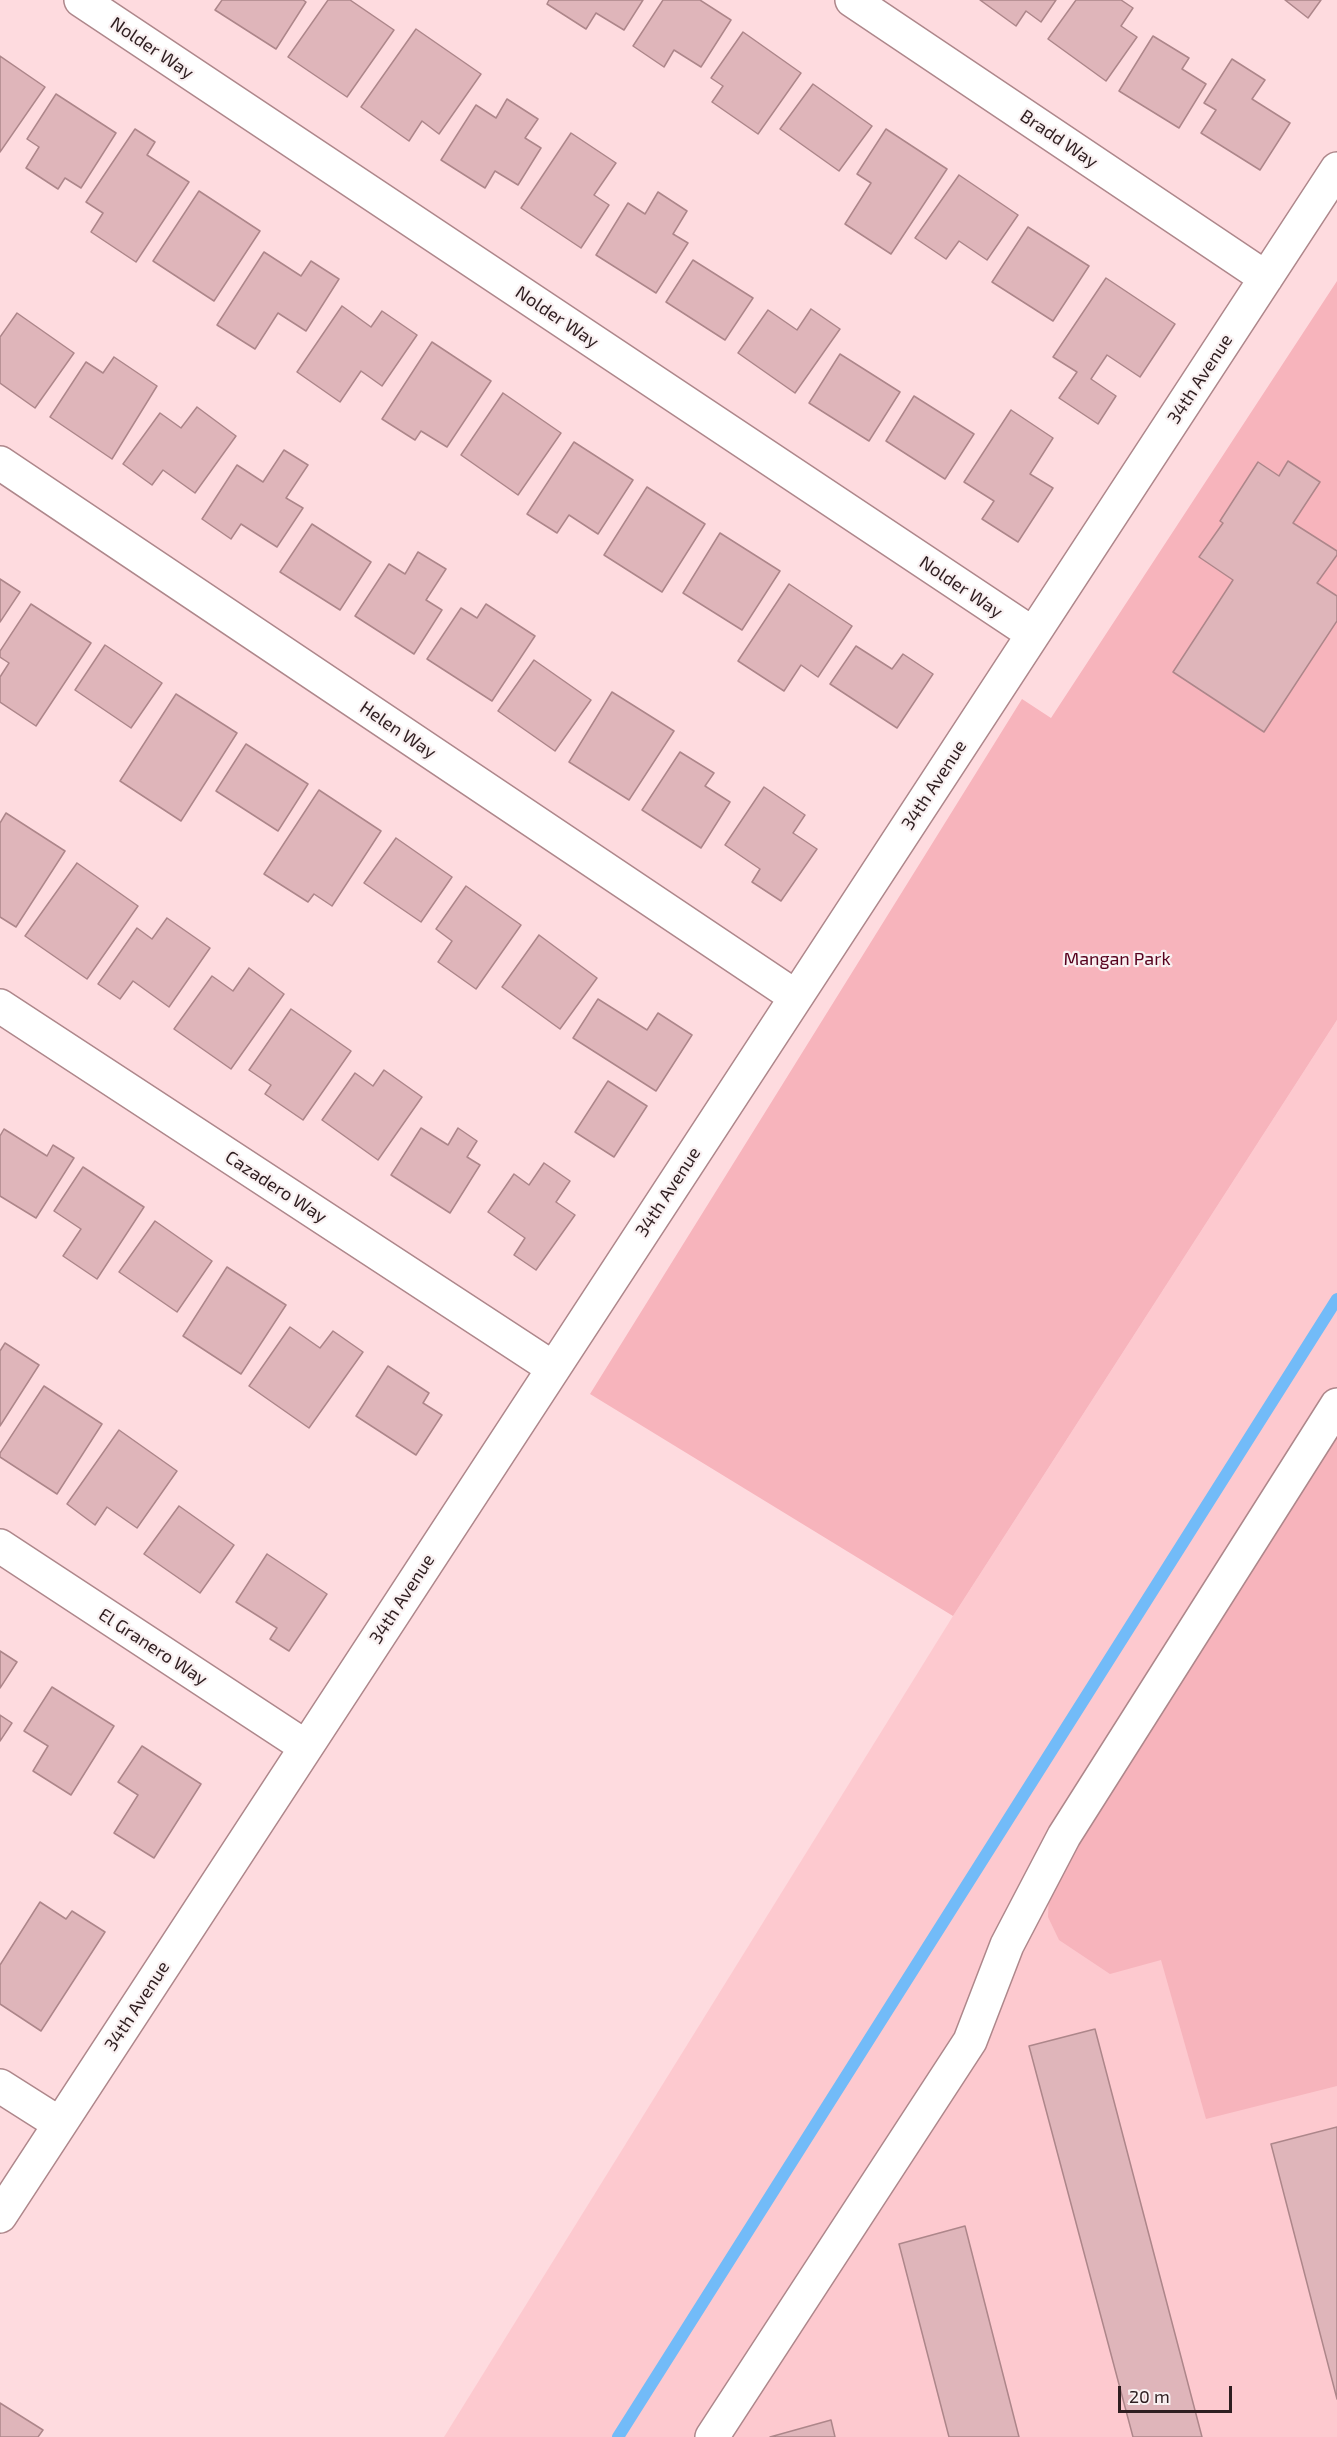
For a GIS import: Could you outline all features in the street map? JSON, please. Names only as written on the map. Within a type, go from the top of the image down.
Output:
[{"type":"street","name":"Nolder Way","points":[[81,0],[1033,634]]},
{"type":"street","name":"Bradd Way","points":[[852,0],[1266,278]]},
{"type":"street","name":"34th Avenue","points":[[0,2216],[1337,169]]},
{"type":"street","name":"Helen Way","points":[[0,462],[796,997]]},
{"type":"street","name":"Cazadero Way","points":[[0,1006],[553,1368]]},
{"type":"street","points":[[712,2437],[970,2041],[1006,1945],[1064,1836],[1337,1405]]},
{"type":"street","name":"El Granero Way","points":[[0,1546],[306,1747]]},
{"type":"street","points":[[0,2086],[60,2124]]},
{"type":"shaded area","points":[[1337,1020],[1337,2437],[444,2437],[953,1616]]},
{"type":"green space","name":"Mangan Park","points":[[1337,281],[1337,1020],[953,1616],[590,1394],[1022,699],[1051,718]]},
{"type":"green space","points":[[1337,1430],[1337,2086],[1206,2119],[1161,1960],[1110,1974],[1059,1940],[1048,1917],[1049,1891]]},
{"type":"building","points":[[222,0],[303,0],[306,2],[276,49],[215,10]]},
{"type":"building","points":[[328,0],[350,0],[394,30],[347,97],[288,57]]},
{"type":"building","points":[[549,0],[643,0],[624,30],[596,13],[586,29],[547,4]]},
{"type":"building","points":[[663,0],[700,0],[731,20],[701,67],[674,50],[664,67],[633,46]]},
{"type":"building","points":[[980,0],[1056,0],[1041,22],[1026,11],[1016,26]]},
{"type":"building","points":[[1076,0],[1121,0],[1133,8],[1121,26],[1137,37],[1106,81],[1048,39]]},
{"type":"building","points":[[1285,0],[1321,0],[1308,18]]},
{"type":"building","points":[[416,29],[481,74],[439,134],[422,121],[409,141],[361,107]]},
{"type":"building","points":[[743,32],[801,73],[758,134],[712,102],[723,86],[711,78]]},
{"type":"building","points":[[1153,36],[1189,58],[1182,69],[1206,84],[1179,128],[1119,91]]},
{"type":"building","points":[[0,56],[45,87],[0,152]]},
{"type":"building","points":[[1232,59],[1265,80],[1252,99],[1290,123],[1260,170],[1201,133],[1216,110],[1204,103]]},
{"type":"building","points":[[813,84],[872,126],[839,171],[780,129]]},
{"type":"building","points":[[56,94],[116,133],[81,188],[65,178],[58,189],[26,168],[39,147],[27,139]]},
{"type":"building","points":[[507,99],[538,119],[525,138],[541,148],[518,185],[495,171],[485,188],[441,160],[476,105],[496,118]]},
{"type":"building","points":[[135,129],[155,142],[147,155],[189,182],[136,262],[91,232],[103,213],[86,202]]},
{"type":"building","points":[[886,129],[947,169],[891,254],[845,224],[871,183],[857,174]]},
{"type":"building","points":[[571,133],[616,163],[594,195],[609,205],[581,248],[521,208]]},
{"type":"building","points":[[959,175],[1018,215],[987,260],[959,241],[946,259],[915,238]]},
{"type":"building","points":[[199,191],[260,231],[214,301],[153,261]]},
{"type":"building","points":[[658,192],[687,211],[673,234],[688,243],[656,293],[596,255],[628,203],[645,214]]},
{"type":"building","points":[[1028,227],[1089,266],[1053,321],[992,282]]},
{"type":"building","points":[[264,252],[301,276],[311,261],[339,279],[306,331],[278,313],[255,349],[217,325]]},
{"type":"building","points":[[693,260],[753,298],[725,340],[666,302]]},
{"type":"building","points":[[1106,278],[1175,324],[1140,377],[1107,355],[1091,379],[1116,396],[1098,424],[1059,398],[1077,372],[1053,357]]},
{"type":"building","points":[[342,306],[371,327],[382,311],[417,335],[382,386],[361,371],[340,402],[297,372]]},
{"type":"building","points":[[811,309],[840,329],[795,393],[738,353],[768,310],[797,330]]},
{"type":"building","points":[[17,313],[74,353],[35,408],[0,383],[0,337]]},
{"type":"building","points":[[432,342],[491,381],[447,447],[421,431],[415,440],[382,419]]},
{"type":"building","points":[[840,354],[900,392],[869,441],[809,403]]},
{"type":"building","points":[[114,357],[157,386],[112,459],[50,417],[86,362],[103,373]]},
{"type":"building","points":[[503,393],[561,433],[518,495],[461,455]]},
{"type":"building","points":[[914,396],[974,434],[945,479],[886,441]]},
{"type":"building","points":[[197,407],[236,436],[195,493],[163,470],[152,485],[123,464],[160,413],[181,428]]},
{"type":"building","points":[[1011,410],[1053,438],[1030,474],[1053,488],[1018,542],[982,519],[994,501],[964,482]]},
{"type":"building","points":[[574,442],[633,480],[598,534],[569,515],[557,533],[527,514]]},
{"type":"building","points":[[284,450],[308,465],[286,498],[303,508],[277,547],[241,524],[231,539],[202,519],[237,465],[263,482]]},
{"type":"building","points":[[1288,461],[1320,482],[1293,523],[1337,551],[1337,555],[1317,583],[1337,596],[1337,621],[1264,732],[1173,672],[1233,580],[1199,557],[1223,523],[1220,521],[1258,462],[1279,476]]},
{"type":"building","points":[[647,487],[705,524],[662,592],[604,555]]},
{"type":"building","points":[[312,524],[371,562],[340,610],[280,572]]},
{"type":"building","points":[[720,533],[780,571],[742,630],[683,593]]},
{"type":"building","points":[[418,552],[446,569],[426,600],[442,610],[414,654],[355,616],[389,564],[405,574]]},
{"type":"building","points":[[0,579],[20,592],[0,622]]},
{"type":"building","points":[[789,584],[852,626],[818,677],[801,665],[784,691],[738,661]]},
{"type":"building","points":[[31,604],[91,643],[36,726],[0,702],[0,677],[9,663],[0,657],[0,651]]},
{"type":"building","points":[[486,604],[535,636],[492,701],[427,659],[461,608],[477,618]]},
{"type":"building","points":[[105,645],[162,683],[131,728],[75,690]]},
{"type":"building","points":[[856,646],[892,669],[903,654],[933,674],[897,728],[830,684]]},
{"type":"building","points":[[534,660],[591,700],[555,751],[498,711]]},
{"type":"building","points":[[612,692],[674,731],[629,800],[569,762]]},
{"type":"building","points":[[176,694],[237,733],[181,821],[120,781]]},
{"type":"building","points":[[246,744],[308,784],[278,831],[216,791]]},
{"type":"building","points":[[680,752],[714,773],[705,786],[730,802],[701,848],[642,810]]},
{"type":"building","points":[[764,787],[805,815],[793,833],[817,849],[781,901],[752,882],[760,869],[725,845]]},
{"type":"building","points":[[319,790],[381,831],[332,906],[314,894],[308,902],[264,874]]},
{"type":"building","points":[[6,813],[65,851],[16,927],[0,917],[0,823]]},
{"type":"building","points":[[396,838],[452,877],[421,922],[364,883]]},
{"type":"building","points":[[77,863],[138,906],[87,979],[25,936]]},
{"type":"building","points":[[466,886],[521,925],[476,989],[438,962],[452,941],[436,929]]},
{"type":"building","points":[[167,918],[210,948],[169,1007],[133,981],[120,999],[98,984],[137,928],[152,939]]},
{"type":"building","points":[[539,935],[597,978],[560,1029],[502,987]]},
{"type":"building","points":[[249,968],[284,994],[231,1069],[174,1029],[212,976],[233,991]]},
{"type":"building","points":[[598,999],[647,1030],[658,1013],[692,1035],[656,1091],[573,1038]]},
{"type":"building","points":[[291,1009],[351,1051],[303,1120],[265,1094],[271,1085],[249,1070]]},
{"type":"building","points":[[384,1070],[422,1097],[378,1160],[322,1120],[355,1073],[373,1086]]},
{"type":"building","points":[[608,1081],[647,1106],[614,1157],[575,1132]]},
{"type":"building","points":[[421,1128],[448,1145],[458,1128],[477,1141],[467,1157],[480,1165],[450,1213],[391,1175]]},
{"type":"building","points":[[4,1129],[47,1156],[53,1145],[74,1158],[36,1218],[0,1196],[0,1136]]},
{"type":"building","points":[[544,1163],[570,1181],[556,1202],[575,1215],[536,1270],[514,1255],[525,1238],[488,1212],[514,1174],[529,1185]]},
{"type":"building","points":[[83,1167],[144,1207],[97,1279],[63,1256],[81,1229],[54,1211]]},
{"type":"building","points":[[155,1221],[212,1261],[177,1312],[119,1272]]},
{"type":"building","points":[[227,1267],[286,1305],[241,1374],[183,1336]]},
{"type":"building","points":[[290,1327],[320,1348],[333,1331],[363,1352],[309,1428],[249,1386]]},
{"type":"building","points":[[5,1343],[39,1365],[0,1426],[0,1351]]},
{"type":"building","points":[[388,1366],[429,1393],[423,1403],[442,1415],[416,1455],[356,1416]]},
{"type":"building","points":[[44,1386],[102,1424],[57,1494],[0,1457],[0,1453]]},
{"type":"building","points":[[119,1430],[177,1471],[137,1528],[107,1507],[95,1525],[67,1504]]},
{"type":"building","points":[[179,1506],[234,1545],[200,1593],[144,1554]]},
{"type":"building","points":[[267,1554],[327,1594],[289,1651],[270,1639],[277,1628],[236,1602]]},
{"type":"building","points":[[0,1651],[17,1662],[0,1688]]},
{"type":"building","points":[[52,1687],[114,1726],[71,1795],[33,1771],[48,1746],[24,1731]]},
{"type":"building","points":[[0,1715],[12,1723],[0,1741]]},
{"type":"building","points":[[142,1746],[201,1784],[154,1858],[114,1833],[138,1795],[118,1782]]},
{"type":"building","points":[[40,1902],[66,1919],[72,1911],[105,1932],[41,2031],[0,2004],[0,1965]]},
{"type":"building","points":[[1095,2029],[1202,2437],[1133,2437],[1029,2046]]},
{"type":"building","points":[[1337,2127],[1337,2399],[1271,2144]]},
{"type":"building","points":[[965,2226],[1019,2437],[949,2437],[899,2244]]},
{"type":"building","points":[[0,2403],[43,2430],[38,2437],[0,2437]]},
{"type":"building","points":[[831,2420],[835,2437],[770,2437]]},
{"type":"waterway","points":[[618,2437],[1337,1299]]}]
